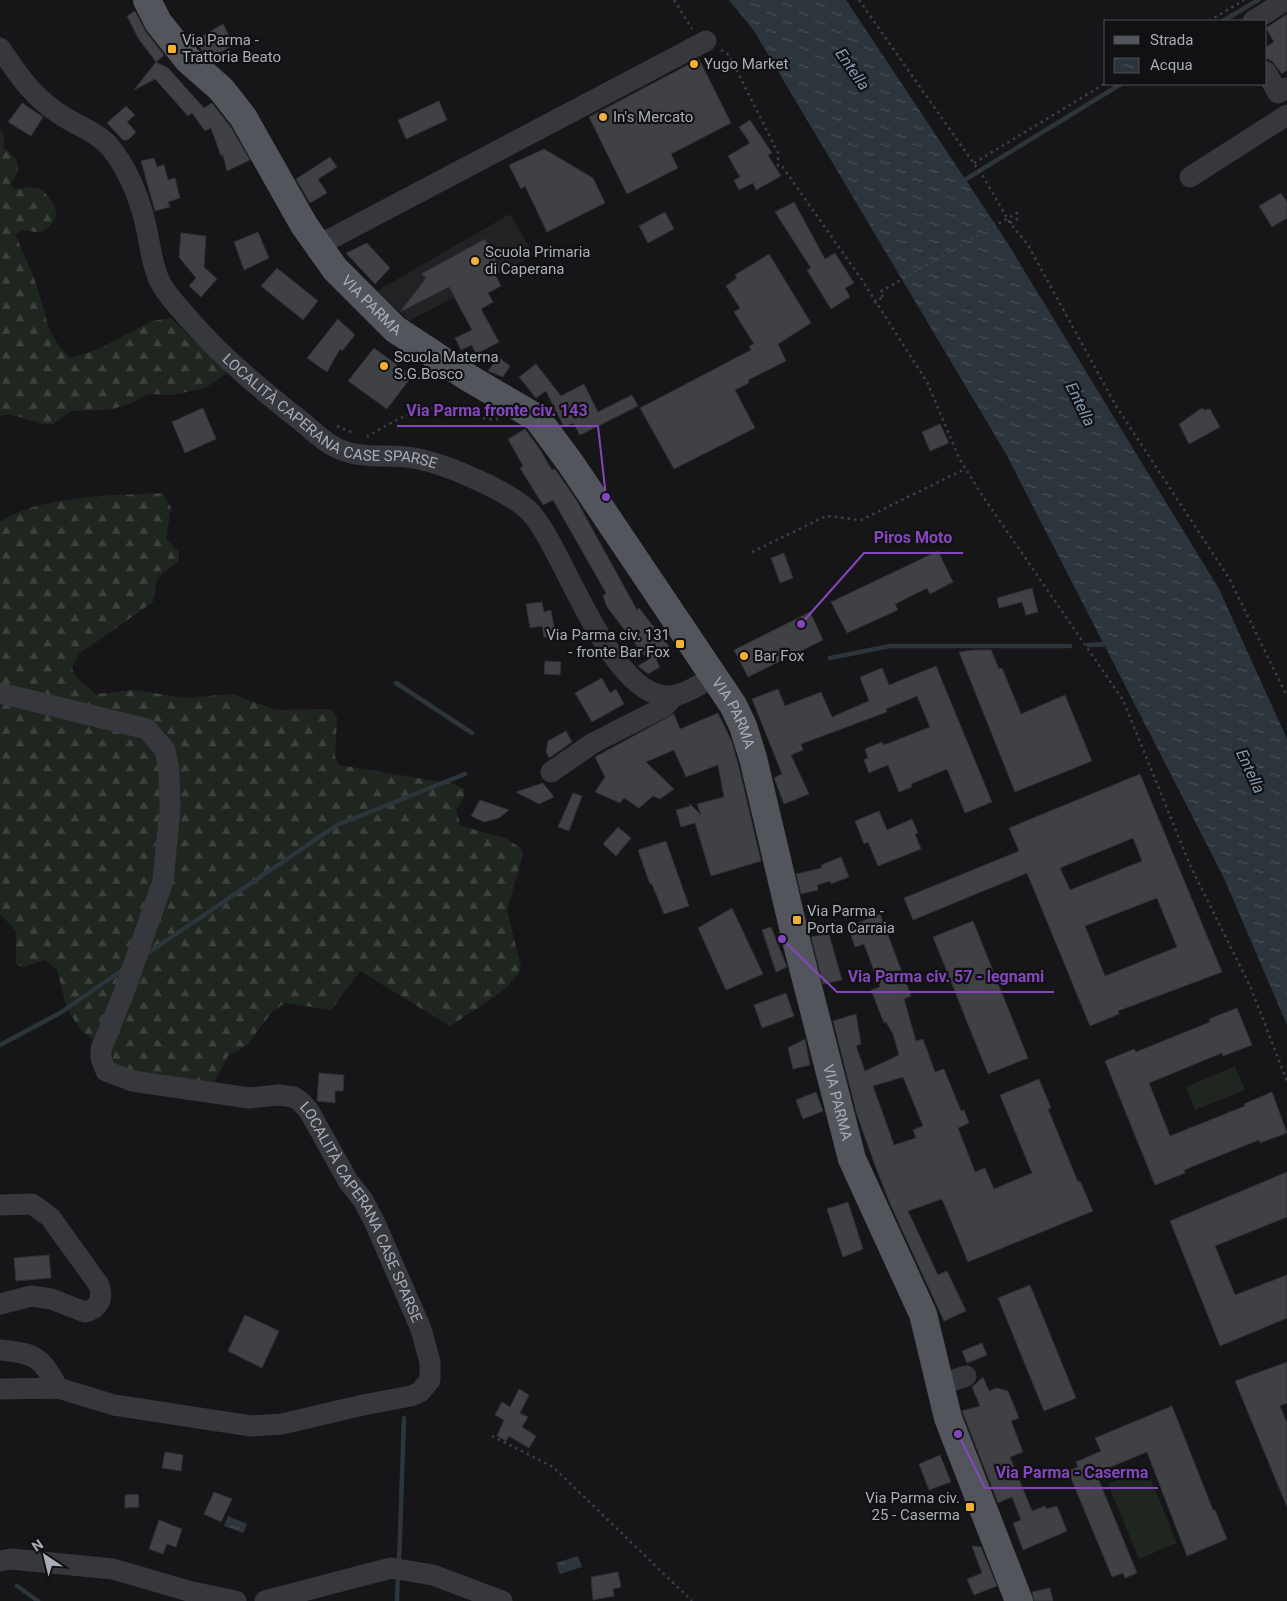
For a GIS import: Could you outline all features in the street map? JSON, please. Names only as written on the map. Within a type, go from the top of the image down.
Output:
[{"type":"main road","name":"VIA PARMA","points":[[147,0],[158,22],[188,60],[221,89],[243,117],[317,246],[336,269],[395,329],[469,378],[537,418],[571,464],[714,677],[743,726],[753,758],[796,940],[852,1159],[923,1314],[948,1418],[1019,1601]]},
{"type":"street","points":[[1255,20],[1286,0]]},
{"type":"street","points":[[317,246],[706,41]]},
{"type":"street","name":"LOCALITÀ CAPERANA CASE SPARSE","points":[[0,48],[24,84],[56,113],[108,144],[129,174],[145,220],[160,282],[180,309],[245,376],[333,446],[362,457],[418,458],[447,468],[511,498],[530,512],[567,573],[608,651],[624,671],[638,683],[660,694],[674,696]]},
{"type":"street","points":[[1267,74],[1278,93],[1287,88]]},
{"type":"street","points":[[1190,177],[1287,115]]},
{"type":"street","points":[[550,772],[593,743],[664,707],[674,696],[714,677]]},
{"type":"street","name":"LOCALITÀ CAPERANA CASE SPARSE","points":[[0,693],[147,729],[165,750],[169,769],[170,809],[163,881],[123,994],[101,1049],[101,1058],[106,1071],[132,1081],[249,1098],[279,1095],[294,1098],[301,1102],[309,1111],[348,1181],[363,1200],[375,1223],[421,1329],[430,1362],[430,1380],[420,1392],[272,1425],[251,1426],[114,1405],[58,1388],[0,1389]]},
{"type":"street","points":[[0,1205],[32,1204],[50,1217],[99,1285],[101,1297],[96,1308],[84,1312],[51,1299],[31,1296],[0,1304]]},
{"type":"street","points":[[0,1350],[37,1357],[45,1365],[58,1388]]},
{"type":"street","points":[[940,1385],[966,1376]]},
{"type":"street","points":[[0,1561],[11,1560],[113,1569],[192,1592],[236,1601]]},
{"type":"street","points":[[265,1601],[391,1568],[432,1575],[502,1601]]},
{"type":"path","points":[[674,0],[697,36],[729,55],[778,153],[778,166],[782,166],[824,224],[927,382],[966,468],[1123,700],[1190,865],[1250,986],[1287,1081]]},
{"type":"path","points":[[859,0],[974,163],[1010,223],[1028,245],[1116,406],[1229,578],[1287,696]]},
{"type":"path","points":[[1211,20],[1244,0]]},
{"type":"path","points":[[974,163],[1104,84]]},
{"type":"path","points":[[874,302],[884,297],[880,292],[1017,213],[1020,218],[1010,223]]},
{"type":"path","points":[[364,438],[386,425],[428,408],[461,412],[492,421],[522,409]]},
{"type":"path","points":[[331,423],[356,435]]},
{"type":"path","points":[[752,552],[826,516],[860,520],[966,468]]},
{"type":"path","points":[[492,1436],[553,1467],[692,1601]]},
{"type":"shaded area","name":"Scuola Primaria di Caperana","points":[[510,214],[534,255],[409,321],[377,291]]},
{"type":"green space","points":[[0,129],[4,136],[4,148],[14,156],[18,164],[17,173],[10,184],[14,189],[32,187],[41,189],[55,209],[56,218],[54,222],[41,233],[24,230],[15,234],[39,292],[47,322],[55,340],[70,358],[99,349],[152,321],[171,318],[225,370],[226,374],[205,388],[173,395],[148,394],[130,404],[108,410],[71,411],[53,424],[43,424],[9,414],[0,416]]},
{"type":"green space","points":[[163,493],[171,508],[166,539],[179,552],[179,561],[157,578],[153,602],[79,654],[72,668],[75,676],[96,694],[133,690],[187,698],[232,694],[276,710],[331,709],[337,717],[335,757],[339,765],[455,784],[464,789],[464,797],[456,810],[461,826],[505,838],[521,848],[523,856],[507,910],[521,967],[517,976],[501,992],[450,1026],[360,971],[331,1010],[285,1003],[272,1012],[247,1045],[228,1056],[214,1083],[130,1072],[115,1065],[110,1048],[96,1043],[80,1029],[67,1009],[57,970],[45,960],[24,967],[16,965],[16,931],[0,914],[0,521],[19,512],[59,501],[100,496]]},
{"type":"green space","points":[[1235,1066],[1245,1090],[1195,1110],[1186,1087]]},
{"type":"green space","points":[[1146,1468],[1177,1543],[1139,1559],[1108,1484]]},
{"type":"water","name":"Entella","points":[[729,0],[846,0],[1003,236],[1219,589],[1287,739],[1287,1025],[1223,876],[1006,454],[754,31]]},
{"type":"water","points":[[228,1516],[247,1524],[243,1533],[224,1526]]},
{"type":"water","points":[[578,1556],[582,1567],[560,1574],[556,1563]]},
{"type":"building","points":[[135,11],[146,32],[164,55],[156,62],[138,38],[127,16]]},
{"type":"building","points":[[1287,14],[1287,70],[1282,74],[1273,62],[1267,59],[1267,46],[1274,42],[1267,27]]},
{"type":"building","points":[[223,24],[234,45],[209,58],[202,51],[196,40]]},
{"type":"building","points":[[699,59],[731,123],[671,154],[678,168],[627,194],[589,117]]},
{"type":"building","points":[[156,62],[168,68],[204,108],[212,103],[230,126],[250,160],[227,171],[223,155],[221,156],[211,128],[205,131],[192,113],[188,116],[155,79],[134,90]]},
{"type":"building","points":[[439,101],[447,120],[406,139],[398,120]]},
{"type":"building","points":[[22,103],[43,117],[31,136],[8,122]]},
{"type":"building","points":[[126,106],[135,115],[127,122],[136,132],[128,140],[123,140],[107,123]]},
{"type":"building","points":[[750,120],[772,153],[768,155],[781,176],[756,190],[753,183],[739,190],[734,180],[740,177],[728,156],[750,143],[739,127]]},
{"type":"building","points":[[544,149],[593,178],[605,203],[547,232],[525,186],[521,189],[509,165]]},
{"type":"building","points":[[330,157],[337,167],[318,179],[327,193],[310,203],[296,179]]},
{"type":"building","points":[[154,158],[157,167],[164,165],[168,180],[175,178],[180,198],[168,202],[170,207],[155,211],[141,161]]},
{"type":"building","points":[[1281,193],[1287,202],[1287,218],[1272,227],[1259,206]]},
{"type":"building","points":[[794,202],[825,259],[835,253],[854,283],[845,288],[850,297],[831,309],[807,270],[811,268],[775,212]]},
{"type":"building","points":[[665,212],[674,229],[648,243],[639,226]]},
{"type":"building","points":[[258,232],[269,258],[244,270],[234,242]]},
{"type":"building","points":[[181,233],[206,236],[204,267],[217,279],[201,297],[189,286],[196,278],[179,257]]},
{"type":"building","points":[[485,239],[502,271],[495,274],[501,286],[488,293],[493,302],[481,309],[499,342],[476,354],[472,345],[461,350],[455,338],[472,330],[449,287],[400,312],[426,278],[421,274]]},
{"type":"building","points":[[367,243],[390,268],[375,284],[346,253]]},
{"type":"building","points":[[769,254],[811,323],[778,344],[786,361],[748,380],[749,383],[735,390],[755,428],[674,469],[640,408],[751,350],[749,346],[754,344],[734,312],[740,308],[726,286],[737,278],[735,275]]},
{"type":"building","points":[[277,268],[318,301],[303,320],[261,286]]},
{"type":"building","points":[[338,319],[355,335],[342,351],[340,349],[327,372],[307,358]]},
{"type":"building","points":[[374,348],[412,376],[387,409],[348,381]]},
{"type":"building","points":[[498,357],[510,366],[503,377],[488,371]]},
{"type":"building","points":[[536,364],[561,396],[584,384],[598,412],[632,395],[638,406],[580,435],[573,423],[564,427],[546,391],[536,398],[519,377]]},
{"type":"building","points":[[203,408],[216,439],[185,453],[172,422]]},
{"type":"building","points":[[1202,408],[1204,410],[1210,409],[1220,427],[1189,444],[1179,424]]},
{"type":"building","points":[[940,424],[949,443],[930,451],[922,432]]},
{"type":"building","points":[[525,429],[552,470],[555,469],[577,501],[637,610],[639,608],[671,649],[656,660],[660,667],[648,674],[638,666],[648,660],[607,607],[603,596],[606,593],[553,500],[543,505],[520,468],[523,466],[508,439]]},
{"type":"building","points":[[938,551],[953,582],[930,594],[927,588],[895,604],[898,610],[847,633],[831,602]]},
{"type":"building","points":[[784,553],[793,578],[780,583],[771,558]]},
{"type":"building","points":[[1032,588],[1038,612],[1026,615],[1022,602],[999,608],[997,598]]},
{"type":"building","points":[[542,602],[544,612],[551,610],[556,638],[544,637],[542,626],[530,628],[526,604]]},
{"type":"building","points":[[810,612],[823,640],[748,677],[734,650]]},
{"type":"building","points":[[991,650],[999,669],[1002,668],[1021,714],[1065,695],[1092,761],[1015,792],[959,652]]},
{"type":"building","points":[[545,661],[561,662],[560,675],[544,674]]},
{"type":"building","points":[[936,666],[992,802],[965,813],[947,769],[911,784],[912,787],[899,792],[888,765],[869,773],[864,760],[868,758],[865,749],[882,742],[884,745],[930,727],[917,696],[886,709],[887,712],[801,744],[803,750],[791,755],[809,794],[784,804],[774,778],[782,774],[752,699],[778,689],[785,706],[821,692],[832,717],[869,701],[860,677],[882,668],[889,685]]},
{"type":"building","points":[[602,678],[610,693],[616,689],[624,704],[592,722],[575,693]]},
{"type":"building","points":[[718,713],[732,742],[761,861],[711,876],[695,823],[681,827],[676,810],[690,806],[689,803],[701,815],[697,804],[724,797],[718,765],[686,777],[674,750],[646,762],[674,789],[660,799],[653,796],[639,808],[624,798],[620,803],[595,792],[605,777],[595,757],[674,714],[680,729]]},
{"type":"building","points":[[566,731],[572,742],[549,758],[546,752],[548,741]]},
{"type":"building","points":[[1140,774],[1222,972],[1118,1011],[1119,1014],[1090,1026],[1027,873],[913,920],[904,898],[1019,851],[1009,828]],"holes":[[[1133,838],[1142,861],[1070,890],[1060,868]],[[1157,898],[1177,947],[1105,976],[1085,926]]]},
{"type":"building","points":[[543,783],[554,797],[539,804],[516,792]]},
{"type":"building","points":[[573,793],[582,796],[569,831],[558,827]]},
{"type":"building","points":[[480,800],[509,810],[499,818],[484,822],[471,816]]},
{"type":"building","points":[[879,811],[887,830],[912,819],[918,833],[915,834],[921,849],[878,866],[868,842],[864,844],[855,821]]},
{"type":"building","points":[[618,827],[631,838],[616,856],[603,844]]},
{"type":"building","points":[[666,841],[689,906],[664,914],[652,884],[650,884],[638,850]]},
{"type":"building","points":[[841,857],[849,877],[831,884],[830,881],[817,885],[818,890],[801,894],[796,874],[822,868],[821,865]]},
{"type":"building","points":[[732,908],[763,974],[726,990],[698,928]]},
{"type":"building","points":[[880,914],[911,996],[904,999],[916,1041],[923,1039],[935,1072],[944,1069],[961,1111],[964,1110],[969,1123],[958,1128],[975,1172],[985,1168],[994,1189],[1032,1173],[1000,1095],[1039,1079],[1051,1108],[1048,1109],[1078,1182],[1080,1181],[1093,1211],[968,1262],[942,1199],[908,1211],[938,1275],[947,1271],[966,1311],[944,1321],[891,1206],[876,1168],[857,1115],[833,1021],[856,1014],[861,1044],[856,1046],[865,1071],[899,1055],[893,1034],[886,1022],[884,1023],[871,990],[880,987],[864,944],[855,947],[848,927]],"holes":[[[903,1077],[923,1126],[913,1130],[916,1138],[894,1145],[873,1086]]]},
{"type":"building","points":[[973,921],[1028,1058],[988,1074],[933,937]]},
{"type":"building","points":[[771,927],[787,967],[776,972],[762,930]]},
{"type":"building","points":[[829,934],[842,980],[823,984],[811,937]]},
{"type":"building","points":[[786,993],[794,1016],[762,1028],[754,1005]]},
{"type":"building","points":[[1237,1008],[1252,1045],[1223,1056],[1222,1053],[1149,1083],[1170,1136],[1245,1106],[1244,1104],[1272,1092],[1287,1133],[1260,1143],[1259,1140],[1184,1170],[1185,1173],[1155,1185],[1105,1061],[1134,1049],[1136,1052],[1210,1022],[1209,1019]]},
{"type":"building","points":[[805,1039],[810,1065],[793,1069],[788,1048]]},
{"type":"building","points":[[319,1073],[344,1075],[343,1091],[335,1091],[335,1103],[317,1101]]},
{"type":"building","points":[[816,1092],[823,1111],[803,1119],[796,1100]]},
{"type":"building","points":[[1287,1172],[1287,1217],[1215,1246],[1235,1295],[1287,1275],[1287,1318],[1220,1346],[1170,1221]]},
{"type":"building","points":[[848,1202],[863,1249],[843,1257],[827,1209]]},
{"type":"building","points":[[49,1255],[51,1278],[16,1281],[14,1258]]},
{"type":"building","points":[[1030,1285],[1076,1398],[1044,1411],[998,1298]]},
{"type":"building","points":[[245,1315],[279,1331],[262,1368],[228,1351]]},
{"type":"building","points":[[982,1343],[987,1355],[967,1363],[962,1351]]},
{"type":"building","points":[[1287,1362],[1287,1403],[1280,1406],[1287,1423],[1287,1507],[1235,1381]]},
{"type":"building","points":[[983,1377],[989,1391],[997,1388],[1008,1391],[1019,1418],[1011,1421],[1023,1452],[1010,1457],[1032,1511],[1045,1506],[1047,1509],[1057,1506],[1067,1531],[1023,1550],[1013,1523],[1021,1520],[1012,1497],[998,1503],[962,1411],[980,1406],[972,1387]]},
{"type":"building","points":[[519,1389],[529,1395],[520,1413],[528,1417],[522,1427],[536,1436],[529,1448],[509,1436],[506,1441],[497,1436],[504,1420],[495,1415],[502,1402],[510,1407]]},
{"type":"building","points":[[1172,1406],[1213,1510],[1215,1510],[1227,1539],[1187,1556],[1147,1452],[1096,1473],[1137,1573],[1125,1578],[1123,1573],[1112,1577],[1068,1471],[1078,1467],[1076,1462],[1101,1451],[1095,1438]]},
{"type":"building","points":[[165,1452],[183,1455],[181,1471],[162,1468]]},
{"type":"building","points":[[940,1455],[951,1482],[929,1490],[919,1464]]},
{"type":"building","points":[[214,1492],[232,1499],[221,1522],[204,1514]]},
{"type":"building","points":[[138,1494],[139,1507],[125,1508],[125,1495]]},
{"type":"building","points":[[159,1520],[182,1529],[176,1547],[167,1544],[163,1554],[149,1549]]},
{"type":"building","points":[[972,1546],[981,1547],[997,1586],[974,1595],[967,1579],[982,1573]]},
{"type":"building","points":[[618,1572],[621,1587],[613,1589],[614,1596],[593,1600],[591,1577]]},
{"type":"building","points":[[1050,1588],[1053,1601],[1034,1601],[1032,1592]]},
{"type":"waterway","points":[[1225,20],[1258,0]]},
{"type":"waterway","points":[[963,181],[1119,85]]},
{"type":"waterway","points":[[1088,645],[1109,644]]},
{"type":"waterway","points":[[830,658],[890,646],[1070,646]]},
{"type":"waterway","points":[[396,683],[472,733]]},
{"type":"waterway","points":[[145,955],[337,825],[465,774]]},
{"type":"waterway","points":[[0,1045],[60,1013],[124,969]]},
{"type":"waterway","points":[[399,1564],[404,1418]]},
{"type":"waterway","points":[[397,1601],[398,1574]]},
{"type":"waterway","points":[[17,1586],[38,1601]]},
{"type":"place","name":"Via Parma - Trattoria Beato","points":[[172,49]]},
{"type":"place","name":"Yugo Market","points":[[694,64]]},
{"type":"place","name":"In's Mercato","points":[[603,117]]},
{"type":"place","name":"Scuola Primaria di Caperana","points":[[475,261]]},
{"type":"place","name":"Scuola Materna S.G.Bosco","points":[[384,366]]},
{"type":"place","name":"Via Parma fronte civ. 143","points":[[606,497]]},
{"type":"place","name":"Piros Moto","points":[[801,624]]},
{"type":"place","name":"Via Parma civ. 131 - fronte Bar Fox","points":[[680,644]]},
{"type":"place","name":"Bar Fox","points":[[744,656]]},
{"type":"place","name":"Via Parma - Porta Carraia","points":[[797,920]]},
{"type":"place","name":"Via Parma civ. 57 - legnami","points":[[782,939]]},
{"type":"place","name":"Via Parma - Caserma","points":[[958,1434]]},
{"type":"place","name":"Via Parma civ. 25 - Caserma","points":[[970,1507]]}]
